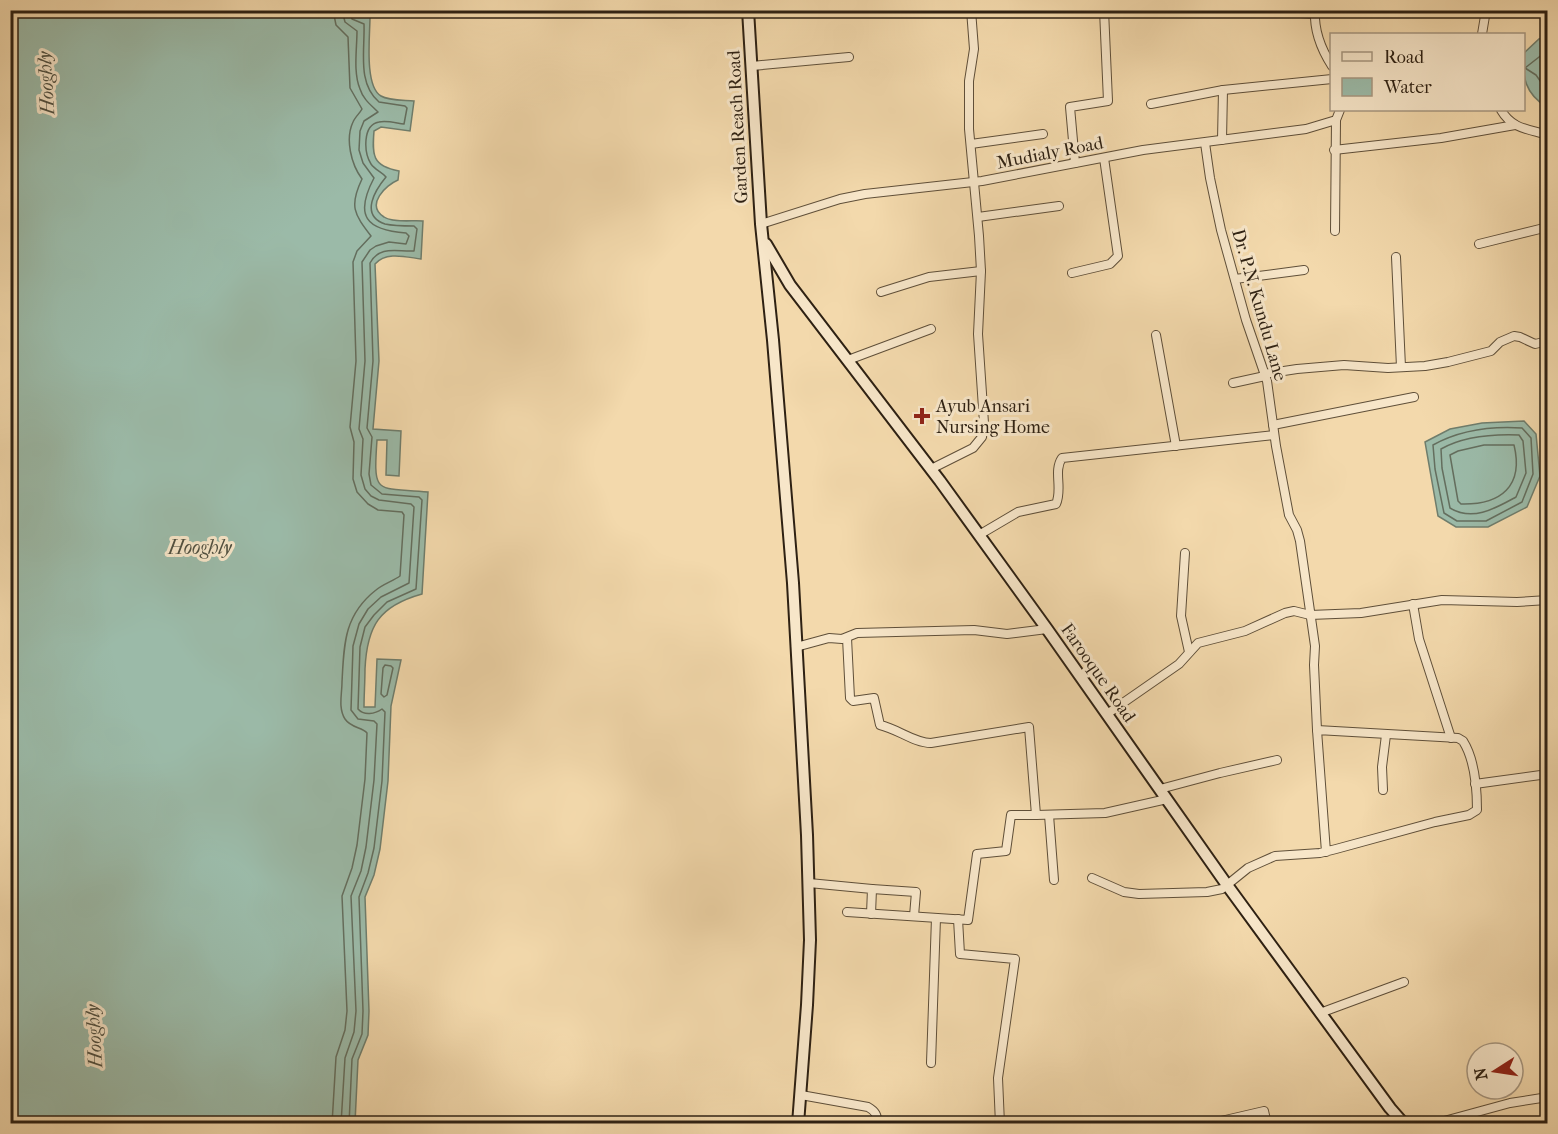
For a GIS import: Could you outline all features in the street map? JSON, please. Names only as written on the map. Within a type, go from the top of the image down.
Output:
[{"type":"main road","name":"Garden Reach Road","points":[[748,10],[761,224],[786,480],[809,883],[807,1005],[798,1124]]},
{"type":"main road","name":"Farooque Road","points":[[764,242],[790,285],[931,469],[1227,885],[1390,1108],[1404,1123]]},
{"type":"street","points":[[931,469],[973,448],[982,437],[984,423],[978,334],[981,271],[971,144],[969,81],[974,49],[971,10]]},
{"type":"street","points":[[1024,10],[1043,12],[1086,10]]},
{"type":"street","points":[[1075,163],[1070,107],[1108,101],[1104,10]]},
{"type":"street","points":[[1254,10],[1315,12],[1316,29],[1330,62]]},
{"type":"street","points":[[1482,33],[1486,10]]},
{"type":"street","points":[[752,66],[849,57]]},
{"type":"street","points":[[1151,104],[1223,90],[1330,79]]},
{"type":"street","points":[[1222,140],[1223,90]]},
{"type":"street","points":[[1335,231],[1334,150],[1336,120],[1340,111]]},
{"type":"street","points":[[1502,111],[1515,125],[1548,135]]},
{"type":"street","name":"Mudialy Road","points":[[761,224],[865,194],[975,182],[1143,150],[1306,129],[1336,120]]},
{"type":"street","points":[[1334,150],[1441,138],[1515,125]]},
{"type":"street","points":[[971,144],[1043,134]]},
{"type":"street","name":"Dr. P.N. Kundu Lane","points":[[1205,143],[1214,202],[1246,320],[1265,375],[1289,514],[1300,541],[1315,646],[1317,729],[1326,852]]},
{"type":"street","points":[[1072,273],[1110,264],[1118,256],[1104,158]]},
{"type":"street","points":[[978,217],[1059,206]]},
{"type":"street","points":[[1479,244],[1548,227]]},
{"type":"street","points":[[1396,257],[1401,367]]},
{"type":"street","points":[[1235,279],[1304,270]]},
{"type":"street","points":[[881,292],[929,277],[981,271]]},
{"type":"street","points":[[848,360],[931,329]]},
{"type":"street","points":[[1156,335],[1176,446]]},
{"type":"street","points":[[1233,382],[1297,369],[1344,365],[1401,367],[1448,362],[1491,351],[1500,342],[1514,336],[1530,343],[1548,341]]},
{"type":"street","points":[[1273,425],[1414,397]]},
{"type":"street","points":[[979,535],[1018,512],[1056,504],[1059,494],[1058,465],[1062,458],[1274,435]]},
{"type":"street","points":[[1185,553],[1181,616],[1189,652]]},
{"type":"street","points":[[1107,714],[1179,664],[1198,643],[1245,631],[1285,612],[1294,611],[1310,615],[1376,612],[1442,600],[1517,602],[1548,600]]},
{"type":"street","points":[[1413,604],[1422,648],[1452,738]]},
{"type":"street","points":[[796,647],[830,638],[847,638],[857,633],[974,630],[1007,634],[1047,629]]},
{"type":"street","points":[[847,638],[850,698],[853,700],[874,698],[880,725],[922,743],[1029,728],[1036,815]]},
{"type":"street","points":[[1092,878],[1124,892],[1138,894],[1207,892],[1222,889],[1248,868],[1275,856],[1326,852],[1469,815],[1477,810],[1468,748],[1463,741],[1452,738],[1317,729]]},
{"type":"street","points":[[1383,790],[1382,767],[1386,735]]},
{"type":"street","points":[[1160,789],[1220,772],[1277,760]]},
{"type":"street","points":[[1475,784],[1548,774]]},
{"type":"street","points":[[847,912],[968,920],[977,854],[1006,851],[1011,815],[1105,813],[1167,799]]},
{"type":"street","points":[[1049,815],[1054,880]]},
{"type":"street","points":[[809,883],[916,892],[914,916]]},
{"type":"street","points":[[871,914],[872,889]]},
{"type":"street","points":[[931,1063],[936,918]]},
{"type":"street","points":[[958,919],[960,954],[1015,959],[998,1078],[1000,1124]]},
{"type":"street","points":[[1320,1013],[1404,982]]},
{"type":"street","points":[[801,1095],[868,1107],[875,1111],[878,1118],[877,1124]]},
{"type":"street","points":[[1433,1124],[1510,1103],[1546,1097],[1547,1124]]},
{"type":"street","points":[[1208,1124],[1264,1111],[1267,1124]]},
{"type":"water","name":"Hooghly","points":[[10,11],[356,11],[356,15],[370,17],[369,60],[372,82],[376,90],[388,99],[414,101],[410,131],[381,127],[374,131],[373,139],[374,153],[379,162],[383,166],[399,171],[398,180],[388,186],[379,196],[376,207],[379,212],[392,220],[423,221],[421,259],[390,256],[375,264],[379,361],[373,429],[401,431],[399,476],[386,475],[387,440],[377,440],[376,471],[378,480],[388,488],[428,492],[422,594],[395,605],[378,620],[366,654],[364,707],[375,707],[377,659],[401,660],[391,706],[388,781],[380,849],[374,875],[365,897],[368,1035],[358,1060],[355,1123],[11,1123]]},
{"type":"water","points":[[1548,36],[1547,107],[1530,91],[1525,77],[1525,52],[1539,39]]},
{"type":"water","points":[[1524,421],[1536,434],[1540,476],[1527,507],[1488,527],[1456,527],[1438,516],[1425,442],[1450,429],[1482,423]]},
{"type":"place","name":"Ayub Ansari Nursing Home","points":[[922,416]]}]
